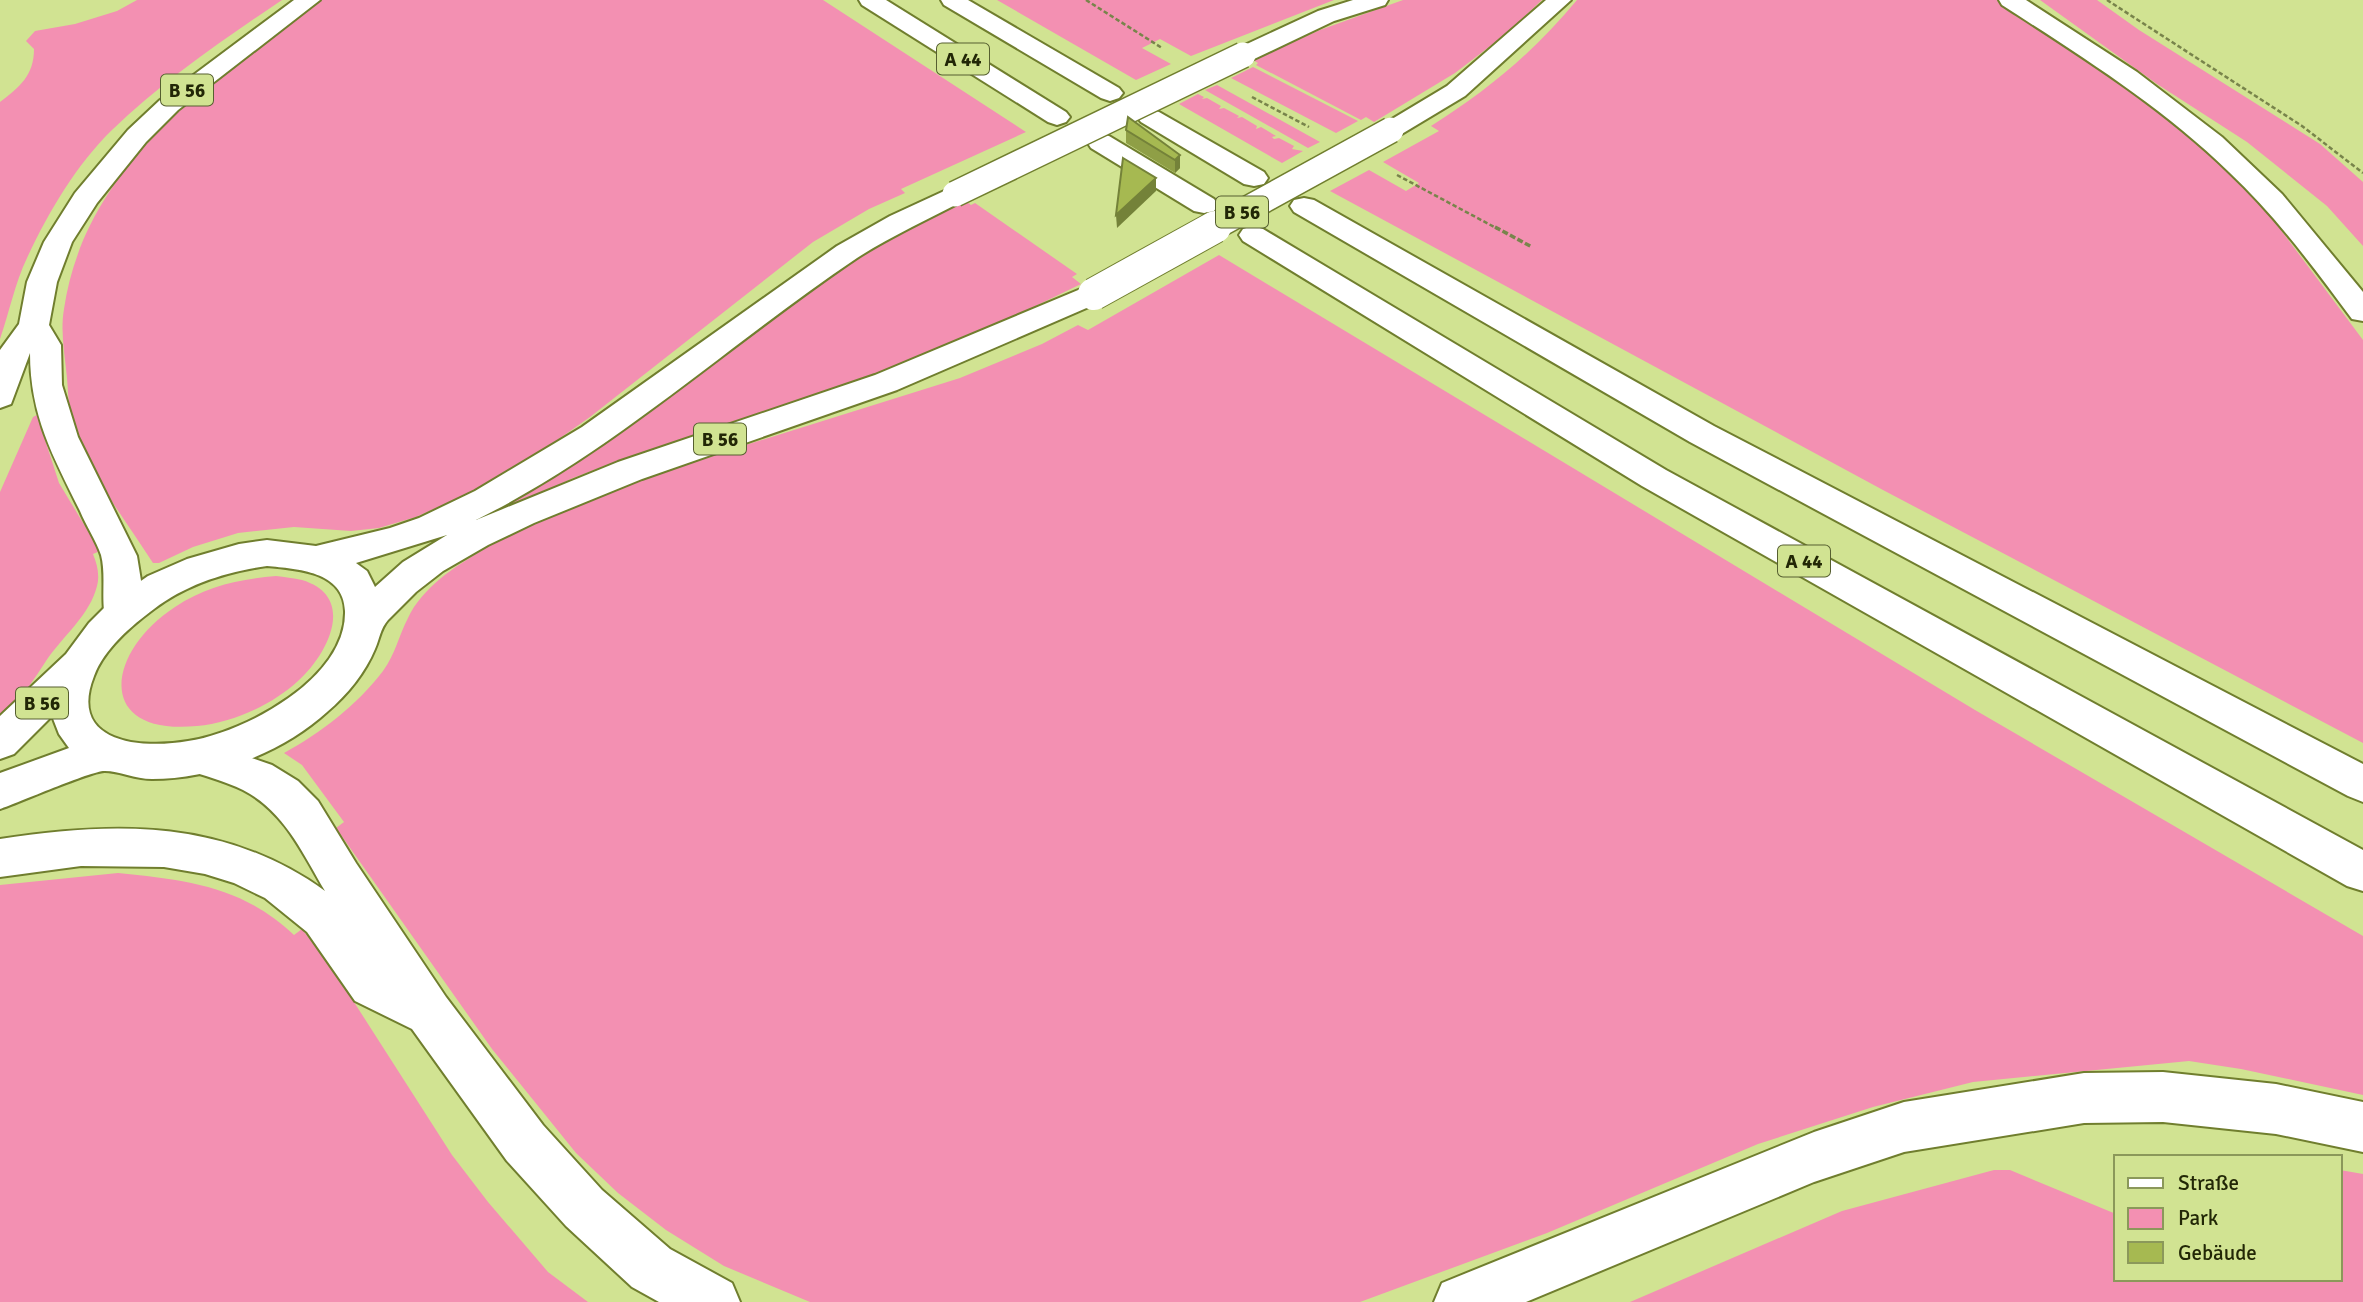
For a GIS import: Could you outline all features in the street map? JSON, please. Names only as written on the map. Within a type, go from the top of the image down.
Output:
[{"type":"main road","name":"B 56","points":[[0,397],[14,352],[34,325],[42,282],[58,242],[111,165],[169,105],[309,0]]},
{"type":"main road","name":"A 44","points":[[870,0],[1057,117]]},
{"type":"main road","name":"A 44","points":[[952,0],[1110,93]]},
{"type":"main road","name":"B 56","points":[[320,558],[382,544],[431,527],[548,463],[637,404],[749,320],[851,250],[955,194],[1326,16],[1377,0]]},
{"type":"main road","name":"B 56","points":[[366,620],[364,602],[358,586],[348,573],[320,558],[291,553],[267,553],[213,564],[159,587],[121,614],[94,641],[69,688],[72,720],[91,746],[104,753],[142,762],[200,757],[261,735],[314,700],[351,659],[366,620],[404,582],[441,555],[494,526],[557,498],[645,463],[818,407],[972,350],[1094,294],[1456,92],[1560,0]]},
{"type":"main road","points":[[2010,0],[2078,43],[2162,103],[2240,166],[2296,225],[2363,312]]},
{"type":"main road","points":[[1150,117],[1254,178]]},
{"type":"main road","points":[[1100,142],[1204,205]]},
{"type":"main road","points":[[1304,206],[1702,434],[2363,784]]},
{"type":"main road","name":"A 44","points":[[1253,235],[1654,478],[2363,872]]},
{"type":"main road","points":[[34,325],[45,345],[46,385],[61,438],[119,556],[124,593],[121,614]]},
{"type":"main road","name":"B 56","points":[[0,742],[81,662]]},
{"type":"main road","points":[[0,791],[104,753]]},
{"type":"main road","points":[[200,757],[257,777],[284,794],[303,814],[340,877],[429,1013],[525,1143],[584,1208],[651,1268],[713,1302]]},
{"type":"main road","points":[[0,858],[88,846],[141,846],[181,851],[231,863],[279,881],[317,910],[372,987],[429,1013]]},
{"type":"main road","points":[[1461,1302],[1814,1157],[1904,1127],[2084,1098],[2150,1097],[2276,1109],[2363,1127]]},
{"type":"path","points":[[1086,0],[1152,43]]},
{"type":"path","points":[[2107,0],[2142,27],[2329,143],[2363,173]]},
{"type":"path","points":[[1247,94],[1317,131]]},
{"type":"path","points":[[1415,185],[1532,247]]},
{"type":"green space","points":[[137,0],[282,0],[216,45],[152,94],[86,158],[54,207],[27,258],[0,339],[0,102],[20,85],[29,73],[34,49],[26,41],[35,31],[75,24],[117,11]]},
{"type":"green space","points":[[320,0],[823,0],[1026,132],[901,189],[905,193],[869,209],[813,242],[590,417],[539,453],[481,488],[416,517],[379,528],[351,531],[294,527],[238,533],[153,563],[93,469],[75,430],[70,410],[62,326],[77,258],[98,211],[126,169],[159,130],[237,62]]},
{"type":"green space","points":[[997,0],[1334,0],[1191,56],[1160,39],[1142,48],[1171,64],[1136,80]]},
{"type":"green space","points":[[1403,0],[1542,0],[1506,34],[1455,73],[1374,122],[1366,117],[1361,120],[1256,65],[1258,63],[1253,60],[1320,30]]},
{"type":"green space","points":[[1577,0],[1997,0],[2149,102],[2217,158],[2260,202],[2363,340],[2363,743],[1883,490],[1330,191],[1369,170],[1406,191],[1419,183],[1383,162],[1439,131],[1431,126],[1472,99],[1509,69]]},
{"type":"green space","points":[[2040,0],[2097,0],[2139,30],[2320,144],[2363,182],[2363,246],[2327,206],[2247,142],[2157,84]]},
{"type":"green space","points":[[1253,67],[1358,121],[1336,133],[1231,78]]},
{"type":"green space","points":[[1217,85],[1320,142],[1308,148],[1205,90]]},
{"type":"green space","points":[[1198,94],[1204,97],[1202,99],[1207,98],[1221,106],[1219,109],[1224,108],[1239,116],[1237,118],[1242,117],[1257,126],[1256,129],[1261,127],[1276,136],[1272,137],[1274,139],[1279,138],[1294,146],[1292,149],[1303,151],[1282,163],[1179,104]]},
{"type":"green space","points":[[963,199],[971,205],[975,203],[1077,274],[1072,277],[1081,284],[982,332],[880,373],[628,457],[573,478],[487,518],[482,517],[816,285],[878,246]]},
{"type":"green space","points":[[1219,255],[1975,710],[2363,936],[2363,1095],[2241,1069],[2189,1061],[1973,1082],[1873,1107],[1758,1144],[1547,1233],[1360,1302],[810,1302],[724,1266],[666,1230],[618,1193],[576,1153],[492,1049],[336,828],[344,822],[302,765],[284,753],[325,727],[373,684],[394,652],[414,607],[430,588],[483,550],[481,548],[519,528],[647,476],[960,378],[1042,344],[1078,325],[1088,330]]},
{"type":"green space","points":[[37,415],[59,483],[100,551],[93,554],[98,570],[98,582],[82,616],[0,721],[0,492],[33,417]]},
{"type":"green space","points":[[276,576],[302,580],[319,588],[329,599],[333,613],[332,627],[319,657],[288,690],[237,717],[197,726],[163,726],[140,718],[126,704],[122,687],[125,667],[135,646],[152,625],[175,607],[211,589],[249,579]]},
{"type":"green space","points":[[118,873],[212,888],[254,906],[294,935],[302,929],[336,974],[452,1155],[488,1202],[548,1272],[588,1302],[0,1302],[0,885]]},
{"type":"green space","points":[[1994,1170],[2010,1170],[2114,1213],[2114,1281],[2342,1281],[2342,1170],[2363,1174],[2363,1302],[1630,1302],[1842,1211]]},
{"type":"building","points":[[1128,117],[1180,155],[1175,160],[1126,130]]},
{"type":"building","points":[[1123,158],[1156,178],[1116,215]]}]
